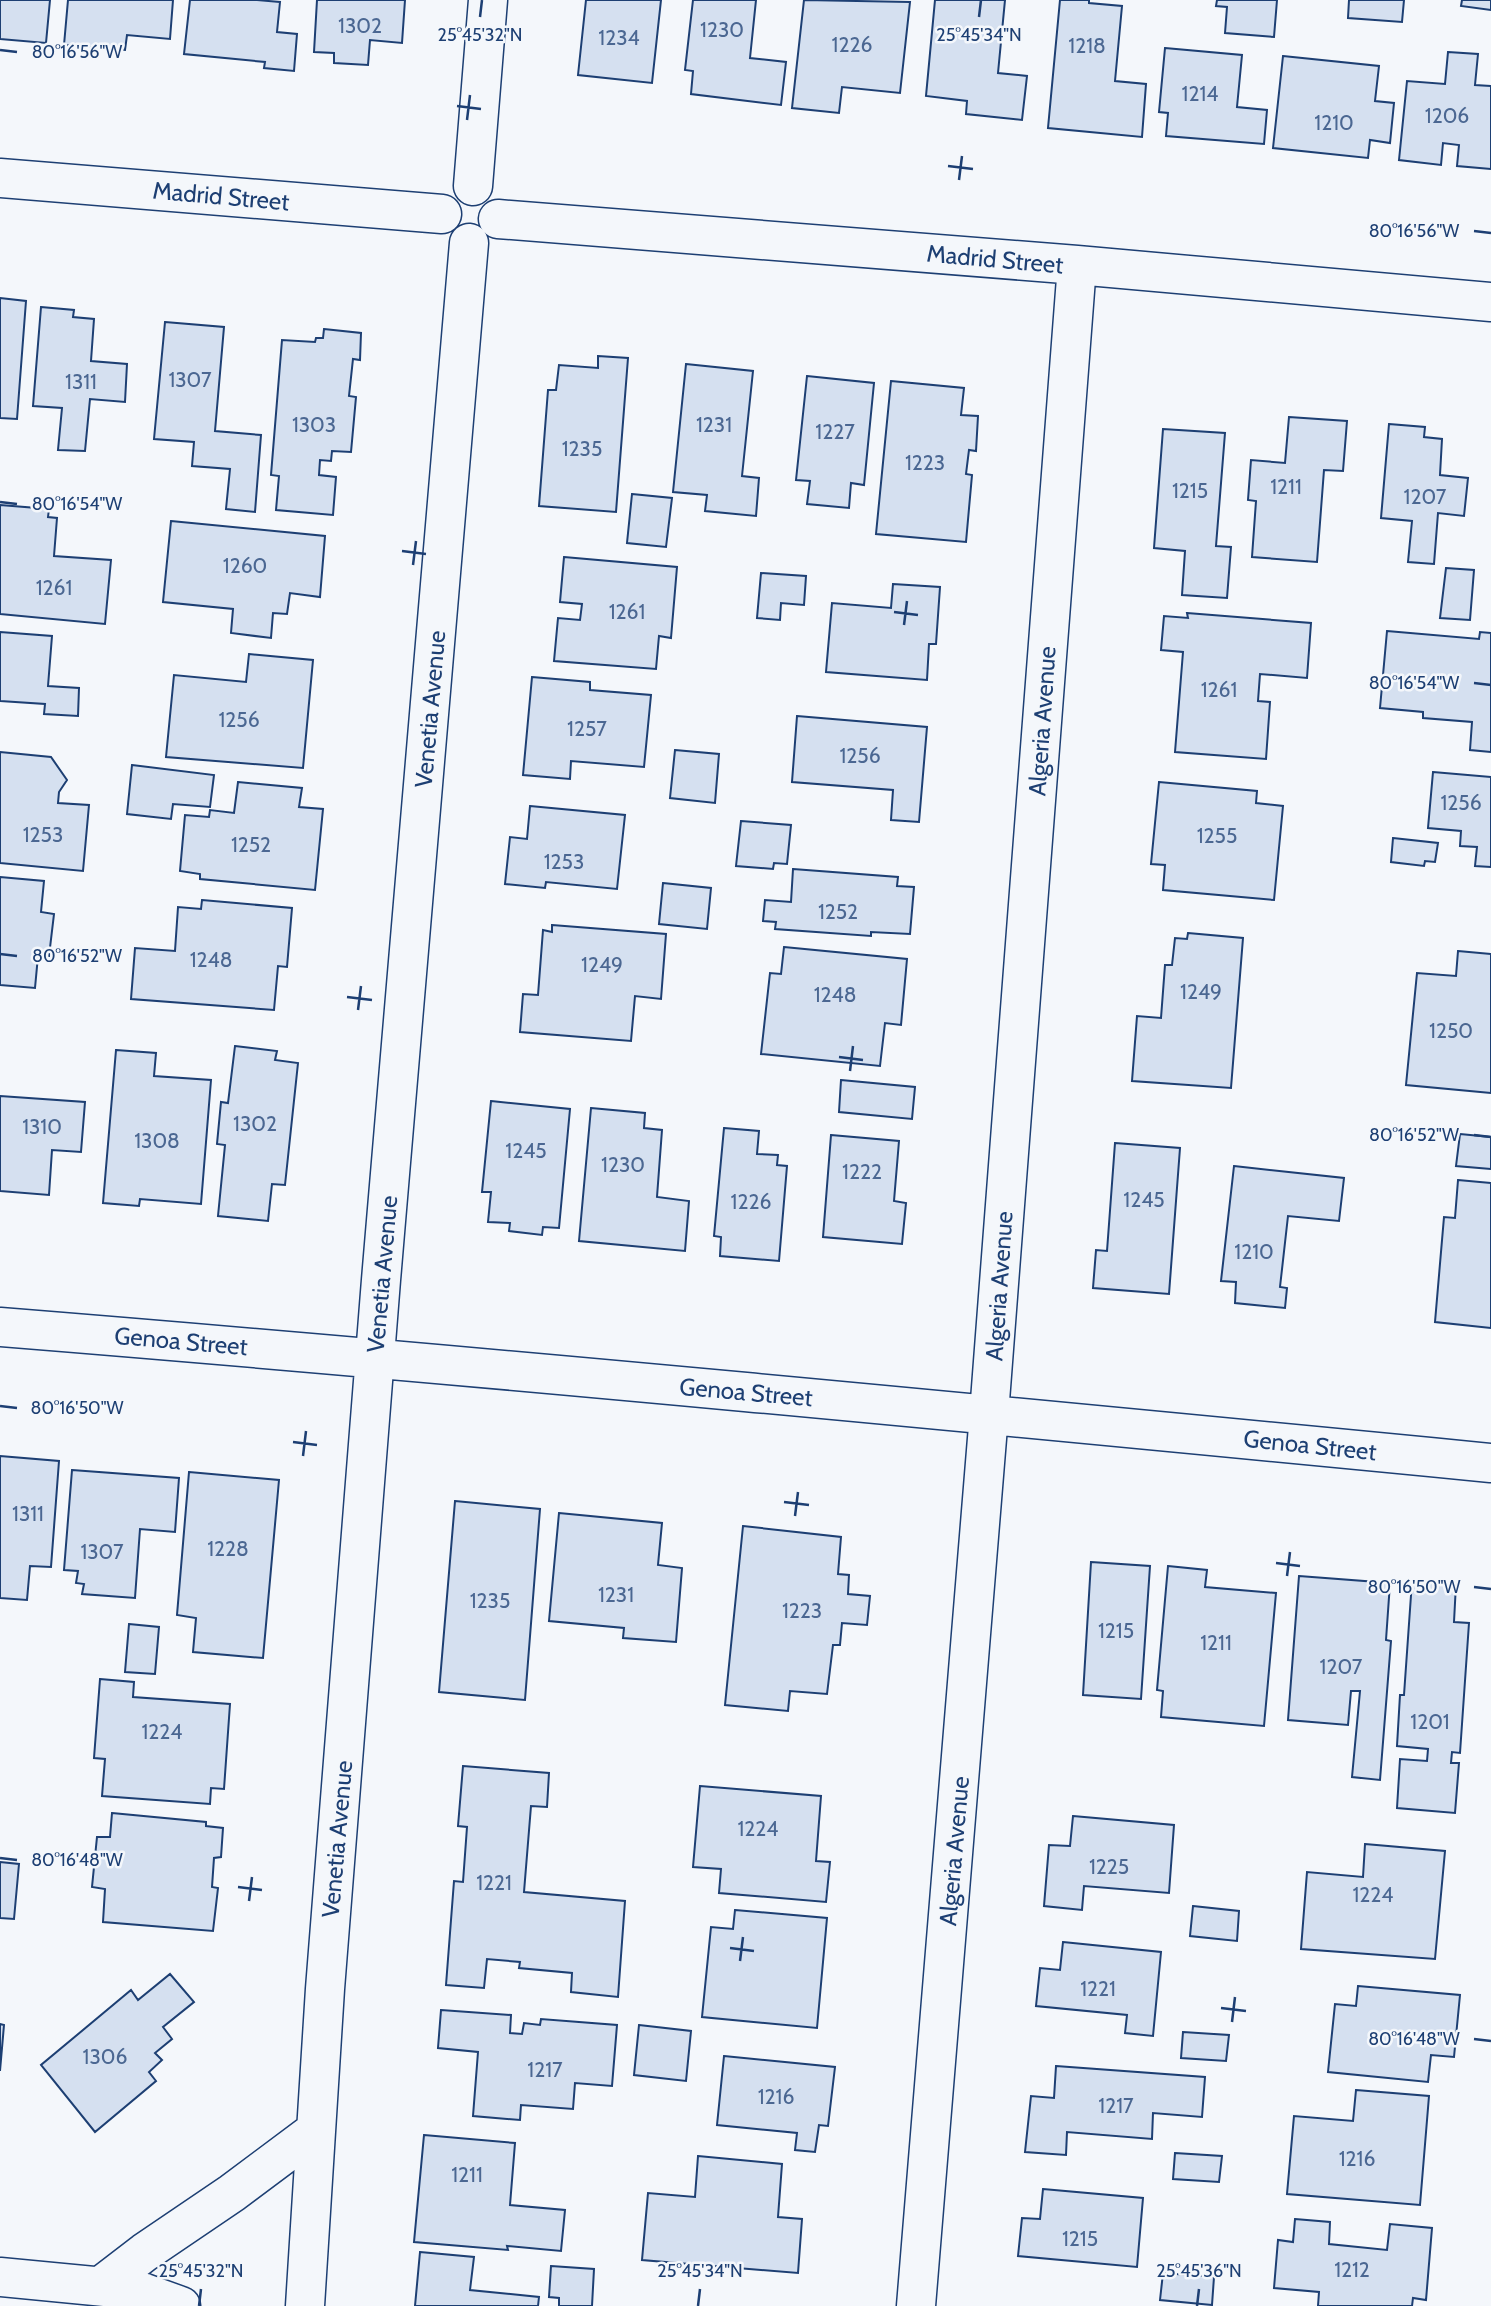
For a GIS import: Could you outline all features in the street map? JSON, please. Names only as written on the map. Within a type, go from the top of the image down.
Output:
[{"type":"street","points":[[474,187],[488,0]]},
{"type":"street","name":"Madrid Street","points":[[0,178],[442,214]]},
{"type":"street","points":[[474,187],[488,191],[494,199],[498,206],[498,225],[485,239],[469,243],[449,233],[442,214],[454,191],[474,187]]},
{"type":"street","name":"Madrid Street","points":[[498,219],[1077,265],[1491,302]]},
{"type":"street","name":"Venetia Avenue","points":[[306,2306],[315,2131],[375,1358],[469,243]]},
{"type":"street","name":"Algeria Avenue","points":[[916,2306],[989,1414],[1077,265]]},
{"type":"street","name":"Genoa Street","points":[[0,1327],[989,1414],[1491,1463]]},
{"type":"street","points":[[102,2286],[145,2252],[232,2193],[315,2131]]},
{"type":"street","points":[[0,2277],[102,2286],[145,2293],[181,2306]]},
{"type":"building","points":[[0,0],[50,0],[46,43],[0,39]]},
{"type":"building","points":[[68,0],[173,0],[170,39],[127,35],[125,50],[64,45]]},
{"type":"building","points":[[190,0],[280,2],[277,32],[297,34],[294,71],[264,68],[265,62],[184,54]]},
{"type":"building","points":[[317,0],[405,0],[402,43],[370,40],[368,65],[334,63],[334,53],[314,52]]},
{"type":"building","points":[[586,0],[661,0],[652,83],[578,75]]},
{"type":"building","points":[[693,0],[756,0],[750,58],[786,62],[781,105],[691,94],[693,71],[685,70]]},
{"type":"building","points":[[804,0],[910,2],[900,93],[842,87],[839,113],[792,108]]},
{"type":"building","points":[[935,0],[1005,0],[998,73],[1027,76],[1022,120],[966,114],[967,101],[926,96]]},
{"type":"building","points":[[1060,0],[1089,0],[1089,3],[1122,6],[1115,81],[1146,84],[1142,137],[1048,128]]},
{"type":"building","points":[[1217,0],[1277,0],[1274,37],[1225,33],[1227,7],[1216,6]]},
{"type":"building","points":[[1349,0],[1404,0],[1402,22],[1348,18]]},
{"type":"building","points":[[1462,0],[1491,0],[1491,10],[1461,6]]},
{"type":"building","points":[[1165,48],[1242,55],[1237,107],[1267,110],[1264,144],[1166,136],[1168,113],[1159,112]]},
{"type":"building","points":[[1448,52],[1478,54],[1475,85],[1491,86],[1491,169],[1457,166],[1459,145],[1443,143],[1441,165],[1399,160],[1407,81],[1445,84]]},
{"type":"building","points":[[1283,56],[1379,66],[1375,101],[1394,103],[1390,143],[1370,140],[1368,158],[1273,148]]},
{"type":"building","points":[[0,298],[26,301],[17,419],[0,418]]},
{"type":"building","points":[[41,307],[74,310],[73,317],[94,319],[91,361],[127,364],[125,402],[90,399],[85,451],[58,450],[62,408],[33,406]]},
{"type":"building","points":[[165,322],[224,327],[215,431],[261,435],[255,512],[226,509],[230,469],[192,466],[194,442],[154,439]]},
{"type":"building","points":[[324,329],[361,333],[360,360],[353,359],[349,396],[356,397],[351,452],[332,451],[331,461],[320,460],[319,475],[336,477],[333,515],[276,510],[279,476],[271,475],[282,340],[315,342],[316,338],[323,338]]},
{"type":"building","points":[[598,356],[628,358],[616,512],[539,506],[548,390],[556,390],[559,365],[598,368]]},
{"type":"building","points":[[686,364],[753,371],[742,476],[759,478],[756,516],[705,511],[707,495],[673,492]]},
{"type":"building","points":[[807,376],[874,383],[864,485],[851,483],[849,508],[807,504],[810,481],[796,480]]},
{"type":"building","points":[[891,381],[964,388],[961,415],[978,416],[976,451],[969,450],[966,474],[972,475],[966,542],[876,534]]},
{"type":"building","points":[[1289,417],[1347,421],[1343,471],[1324,470],[1317,562],[1252,557],[1256,501],[1248,500],[1251,460],[1285,463]]},
{"type":"building","points":[[1389,424],[1425,427],[1424,437],[1442,439],[1440,475],[1468,478],[1464,516],[1438,513],[1434,564],[1408,562],[1412,521],[1381,518]]},
{"type":"building","points":[[1163,429],[1225,433],[1216,546],[1231,547],[1227,598],[1182,595],[1185,551],[1154,548]]},
{"type":"building","points":[[632,494],[672,498],[666,547],[627,543]]},
{"type":"building","points":[[0,505],[49,509],[48,517],[57,518],[54,556],[111,560],[105,624],[0,614]]},
{"type":"building","points":[[171,521],[325,536],[320,597],[290,593],[287,614],[273,613],[271,638],[231,633],[233,609],[163,602]]},
{"type":"building","points":[[564,557],[677,567],[671,638],[659,636],[656,669],[554,661],[558,618],[580,620],[582,604],[560,602]]},
{"type":"building","points":[[1446,568],[1474,570],[1470,620],[1440,618]]},
{"type":"building","points":[[761,573],[806,576],[804,605],[781,603],[780,620],[757,618]]},
{"type":"building","points":[[893,584],[940,587],[936,644],[929,644],[927,680],[826,672],[832,603],[891,608]]},
{"type":"building","points":[[1187,613],[1311,623],[1307,678],[1260,674],[1258,701],[1270,702],[1266,759],[1175,752],[1183,652],[1161,650],[1164,616],[1188,618]]},
{"type":"building","points":[[1387,631],[1479,639],[1480,632],[1491,633],[1491,752],[1470,750],[1472,722],[1423,718],[1423,712],[1380,708]]},
{"type":"building","points":[[0,632],[52,636],[48,686],[79,688],[78,716],[44,714],[45,704],[0,701]]},
{"type":"building","points":[[249,654],[313,660],[303,768],[166,757],[174,675],[246,682]]},
{"type":"building","points":[[532,677],[590,682],[590,690],[651,695],[644,767],[571,761],[570,779],[523,775]]},
{"type":"building","points":[[797,716],[927,727],[919,822],[891,820],[893,790],[792,782]]},
{"type":"building","points":[[675,750],[719,754],[715,803],[670,798]]},
{"type":"building","points":[[0,752],[51,757],[67,780],[59,792],[58,803],[89,805],[83,871],[0,863]]},
{"type":"building","points":[[132,765],[214,775],[210,807],[173,804],[171,819],[127,814]]},
{"type":"building","points":[[1433,772],[1491,777],[1491,867],[1475,866],[1477,847],[1460,846],[1461,831],[1428,828]]},
{"type":"building","points":[[238,782],[302,788],[299,807],[323,809],[315,890],[200,879],[200,874],[180,871],[185,815],[209,817],[210,810],[234,813]]},
{"type":"building","points":[[1159,782],[1257,791],[1256,803],[1283,806],[1274,900],[1163,890],[1165,865],[1151,864]]},
{"type":"building","points":[[530,806],[625,815],[617,889],[546,882],[545,888],[505,884],[510,837],[527,839]]},
{"type":"building","points":[[741,821],[791,825],[787,864],[774,863],[773,869],[736,866]]},
{"type":"building","points":[[1393,838],[1438,843],[1435,862],[1425,861],[1424,866],[1391,862]]},
{"type":"building","points":[[793,869],[898,877],[897,886],[914,887],[910,934],[871,932],[871,936],[775,929],[776,922],[763,921],[765,900],[791,902]]},
{"type":"building","points":[[0,877],[44,881],[41,912],[54,914],[49,956],[38,956],[35,988],[0,985]]},
{"type":"building","points":[[663,883],[711,888],[707,929],[659,924]]},
{"type":"building","points":[[202,900],[292,908],[287,967],[278,966],[274,1010],[131,999],[135,948],[175,951],[178,907],[201,909]]},
{"type":"building","points":[[552,925],[666,934],[661,999],[635,996],[631,1041],[520,1032],[523,994],[538,995],[543,930],[552,932]]},
{"type":"building","points":[[1188,933],[1243,938],[1231,1088],[1132,1081],[1137,1016],[1161,1018],[1165,965],[1172,965],[1175,938],[1187,939]]},
{"type":"building","points":[[784,947],[907,959],[901,1025],[885,1023],[880,1066],[761,1054],[770,973],[781,974]]},
{"type":"building","points":[[1458,951],[1491,954],[1491,1093],[1406,1085],[1417,973],[1456,976]]},
{"type":"building","points":[[235,1046],[277,1051],[275,1060],[298,1063],[285,1185],[272,1184],[268,1221],[218,1216],[225,1145],[217,1144],[221,1102],[228,1103]]},
{"type":"building","points":[[116,1050],[156,1053],[154,1076],[211,1080],[201,1204],[140,1199],[139,1206],[103,1203]]},
{"type":"building","points":[[841,1080],[915,1087],[912,1119],[839,1112]]},
{"type":"building","points":[[0,1096],[85,1102],[81,1152],[52,1150],[49,1195],[0,1191]]},
{"type":"building","points":[[491,1101],[570,1109],[559,1228],[543,1227],[542,1235],[509,1231],[510,1223],[488,1222],[491,1192],[482,1192]]},
{"type":"building","points":[[591,1108],[645,1113],[644,1128],[662,1130],[657,1197],[689,1201],[685,1251],[579,1241]]},
{"type":"building","points":[[724,1128],[759,1131],[757,1154],[778,1155],[777,1165],[787,1166],[779,1261],[720,1256],[721,1237],[714,1236]]},
{"type":"building","points":[[1460,1134],[1491,1137],[1491,1169],[1456,1166]]},
{"type":"building","points":[[831,1135],[899,1141],[894,1201],[906,1203],[902,1244],[823,1237]]},
{"type":"building","points":[[1115,1143],[1180,1148],[1169,1294],[1093,1288],[1096,1250],[1107,1251]]},
{"type":"building","points":[[1234,1166],[1344,1178],[1339,1221],[1288,1216],[1280,1287],[1287,1288],[1285,1308],[1235,1303],[1236,1282],[1221,1281]]},
{"type":"building","points":[[1458,1180],[1491,1183],[1491,1328],[1435,1322],[1444,1217],[1455,1218]]},
{"type":"building","points":[[0,1456],[59,1461],[51,1567],[30,1566],[27,1600],[0,1598]]},
{"type":"building","points":[[72,1470],[179,1478],[175,1532],[140,1529],[135,1598],[82,1594],[84,1584],[76,1583],[78,1571],[64,1570]]},
{"type":"building","points":[[189,1472],[279,1480],[263,1658],[193,1652],[196,1618],[177,1615]]},
{"type":"building","points":[[455,1501],[540,1509],[525,1700],[439,1692]]},
{"type":"building","points":[[559,1513],[662,1523],[658,1565],[682,1568],[676,1642],[623,1638],[624,1628],[549,1621]]},
{"type":"building","points":[[743,1526],[841,1537],[838,1574],[849,1575],[848,1594],[870,1596],[867,1625],[842,1623],[840,1645],[833,1645],[827,1694],[790,1691],[788,1711],[725,1705]]},
{"type":"building","points":[[1091,1562],[1150,1566],[1141,1699],[1083,1695]]},
{"type":"building","points":[[1168,1566],[1207,1570],[1205,1587],[1276,1593],[1264,1726],[1161,1717],[1163,1691],[1157,1690]]},
{"type":"building","points":[[1299,1576],[1390,1583],[1386,1640],[1391,1641],[1380,1780],[1352,1777],[1360,1691],[1351,1691],[1348,1725],[1288,1720]]},
{"type":"building","points":[[1412,1581],[1456,1584],[1454,1622],[1469,1623],[1460,1753],[1452,1752],[1451,1763],[1459,1763],[1455,1813],[1397,1808],[1400,1759],[1427,1761],[1428,1749],[1397,1746],[1400,1695],[1404,1695]]},
{"type":"building","points":[[129,1624],[159,1627],[155,1674],[125,1672]]},
{"type":"building","points":[[100,1679],[134,1682],[133,1697],[230,1704],[224,1789],[211,1788],[210,1804],[102,1796],[105,1759],[94,1758]]},
{"type":"building","points":[[463,1766],[549,1773],[547,1807],[531,1806],[524,1892],[625,1901],[618,1997],[571,1992],[572,1973],[519,1968],[520,1962],[487,1959],[484,1988],[446,1985],[454,1881],[463,1882],[467,1827],[458,1826]]},
{"type":"building","points":[[700,1786],[821,1796],[816,1861],[830,1862],[826,1902],[719,1893],[721,1869],[693,1867]]},
{"type":"building","points":[[112,1813],[206,1822],[206,1826],[223,1828],[221,1857],[214,1858],[212,1887],[218,1888],[213,1931],[103,1922],[105,1889],[92,1887],[97,1837],[110,1837]]},
{"type":"building","points":[[1073,1816],[1174,1825],[1169,1893],[1084,1886],[1082,1910],[1044,1906],[1049,1845],[1070,1846]]},
{"type":"building","points":[[1365,1844],[1445,1851],[1435,1959],[1301,1949],[1307,1872],[1363,1877]]},
{"type":"building","points":[[0,1862],[19,1864],[14,1919],[0,1918]]},
{"type":"building","points":[[1193,1906],[1239,1911],[1237,1941],[1190,1936]]},
{"type":"building","points":[[735,1910],[827,1918],[817,2028],[702,2017],[711,1927],[733,1929]]},
{"type":"building","points":[[1063,1942],[1161,1952],[1153,2036],[1125,2033],[1127,2015],[1036,2006],[1040,1968],[1060,1970]]},
{"type":"building","points":[[170,1974],[194,2002],[163,2027],[172,2039],[155,2053],[162,2060],[149,2072],[156,2081],[95,2132],[41,2065],[131,1990],[138,2000]]},
{"type":"building","points":[[1358,1986],[1460,1995],[1454,2057],[1431,2055],[1428,2082],[1328,2072],[1335,2004],[1356,2006]]},
{"type":"building","points":[[441,2010],[511,2015],[510,2033],[522,2034],[524,2023],[540,2025],[541,2019],[617,2025],[612,2086],[575,2083],[573,2109],[521,2105],[520,2120],[473,2116],[478,2052],[438,2048]]},
{"type":"building","points":[[0,2024],[4,2025],[0,2071]]},
{"type":"building","points":[[639,2025],[691,2031],[686,2081],[634,2075]]},
{"type":"building","points":[[1183,2032],[1229,2035],[1226,2061],[1181,2058]]},
{"type":"building","points":[[724,2056],[835,2067],[828,2126],[819,2125],[815,2152],[795,2150],[797,2133],[717,2125]]},
{"type":"building","points":[[1056,2066],[1205,2077],[1202,2117],[1153,2113],[1152,2139],[1067,2132],[1066,2155],[1025,2152],[1031,2096],[1054,2098]]},
{"type":"building","points":[[1356,2090],[1429,2096],[1420,2205],[1287,2194],[1294,2116],[1353,2121]]},
{"type":"building","points":[[424,2135],[515,2143],[510,2205],[565,2210],[561,2251],[507,2246],[508,2250],[414,2242]]},
{"type":"building","points":[[1175,2153],[1222,2156],[1219,2182],[1173,2179]]},
{"type":"building","points":[[698,2156],[782,2164],[778,2217],[802,2219],[798,2273],[642,2260],[648,2193],[695,2197]]},
{"type":"building","points":[[1043,2189],[1143,2198],[1137,2267],[1018,2256],[1022,2218],[1040,2219]]},
{"type":"building","points":[[1295,2219],[1330,2222],[1329,2244],[1387,2250],[1390,2224],[1432,2228],[1426,2300],[1413,2298],[1412,2306],[1318,2306],[1319,2292],[1274,2288],[1278,2240],[1293,2242]]},
{"type":"building","points":[[420,2252],[474,2257],[470,2290],[539,2297],[538,2306],[415,2306]]},
{"type":"building","points":[[551,2266],[594,2269],[592,2306],[559,2306],[559,2298],[549,2297]]},
{"type":"building","points":[[1163,2273],[1214,2277],[1212,2305],[1160,2300]]}]
